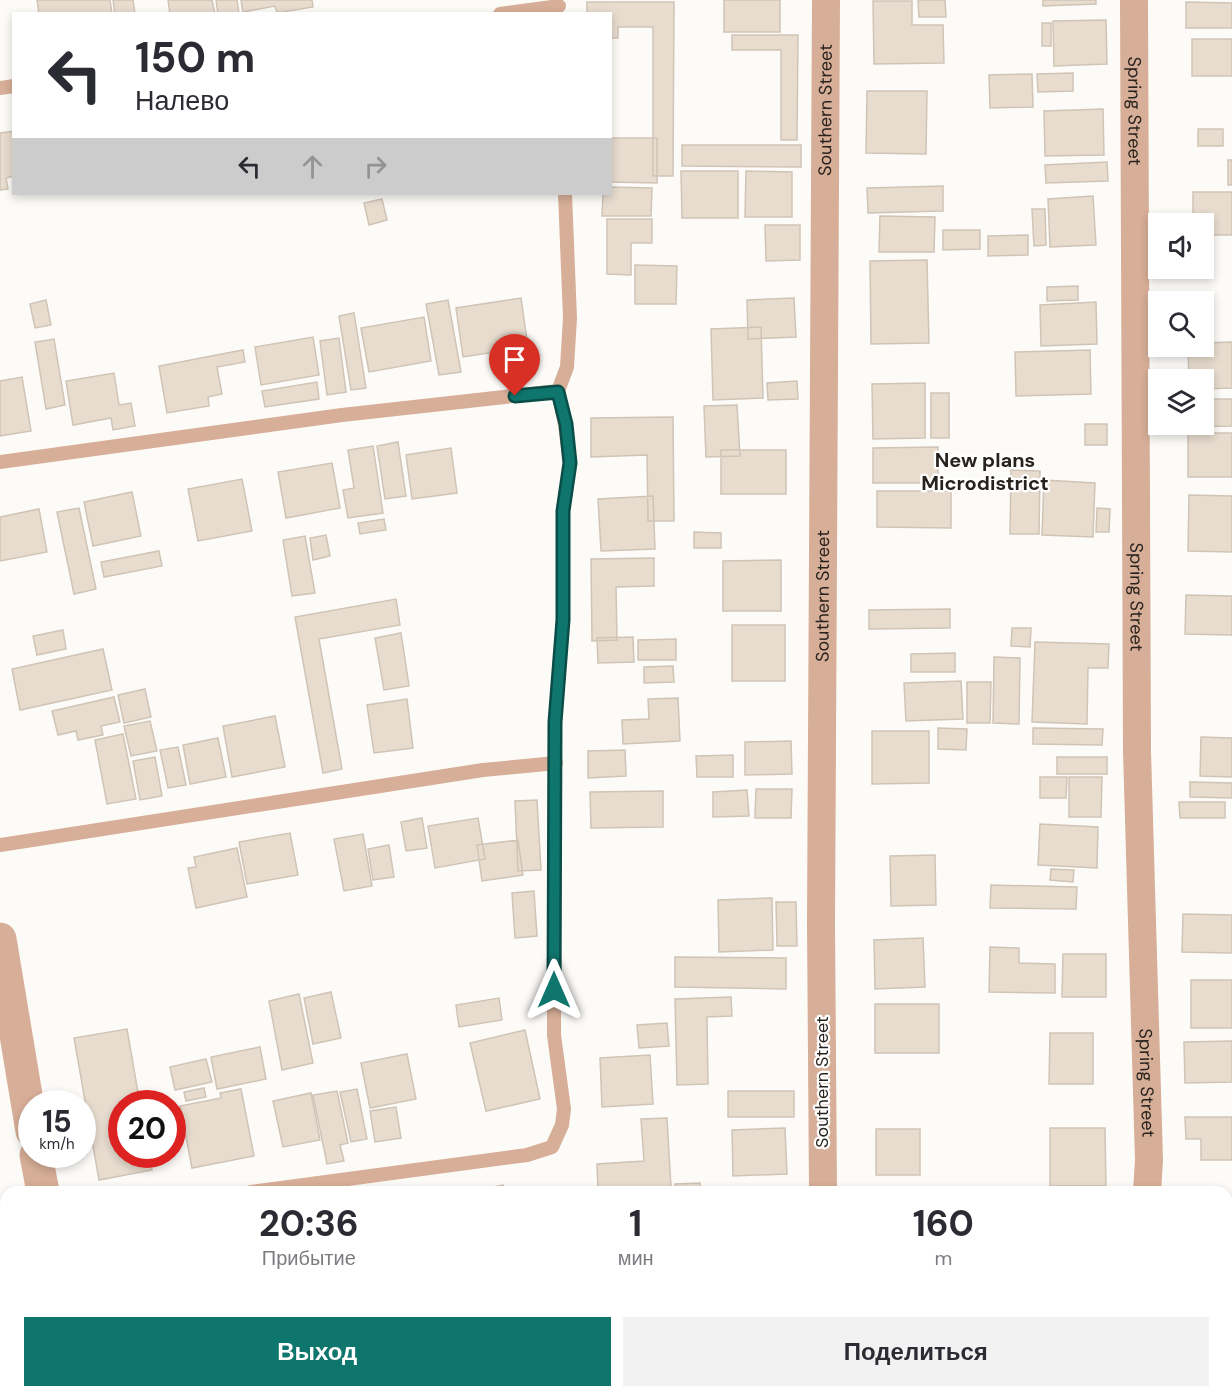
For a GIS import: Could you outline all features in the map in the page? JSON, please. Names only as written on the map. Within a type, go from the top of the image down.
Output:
[{"type":"street","name":"Southern Street","points":[[823,1186],[820,922],[826,0]]},
{"type":"street","name":"Spring Street","points":[[1134,0],[1137,740],[1149,1160],[1147,1186]]},
{"type":"street","points":[[0,939],[25,1090]]},
{"type":"street","points":[[38,1168],[42,1186]]},
{"type":"lane","points":[[515,12],[560,6]]},
{"type":"lane","points":[[296,1186],[527,1155],[552,1147],[562,1125],[564,1109],[554,1035],[555,722],[563,620],[563,511],[570,463],[566,424],[558,392],[567,367],[570,318],[565,195]]},
{"type":"lane","points":[[0,462],[342,415],[558,392]]},
{"type":"lane","points":[[0,845],[483,770],[556,763]]},
{"type":"building","points":[[37,0],[110,0],[112,12],[39,12]]},
{"type":"building","points":[[113,0],[133,0],[135,12],[115,12]]},
{"type":"building","points":[[168,0],[212,0],[215,12],[170,12]]},
{"type":"building","points":[[216,0],[237,0],[239,12],[218,12]]},
{"type":"building","points":[[241,0],[312,0],[313,7],[277,12],[275,6],[243,12]]},
{"type":"building","points":[[724,0],[780,0],[780,32],[724,32]]},
{"type":"building","points":[[918,0],[945,0],[946,17],[919,17]]},
{"type":"building","points":[[1043,0],[1096,0],[1096,4],[1043,6]]},
{"type":"building","points":[[873,1],[912,1],[912,25],[943,25],[944,63],[874,64]]},
{"type":"building","points":[[587,2],[674,2],[673,176],[653,176],[653,27],[618,27],[618,38],[612,38],[612,12],[587,12]]},
{"type":"building","points":[[1186,2],[1232,3],[1232,28],[1186,28]]},
{"type":"building","points":[[1106,20],[1107,64],[1054,66],[1053,21]]},
{"type":"building","points":[[1042,23],[1051,23],[1051,46],[1042,46]]},
{"type":"building","points":[[732,35],[798,35],[797,140],[781,140],[781,50],[732,50]]},
{"type":"building","points":[[1192,39],[1232,39],[1232,76],[1192,76]]},
{"type":"building","points":[[1073,73],[1073,91],[1038,92],[1037,74]]},
{"type":"building","points":[[1032,74],[1033,107],[990,108],[989,75]]},
{"type":"building","points":[[867,91],[927,91],[926,154],[866,153]]},
{"type":"building","points":[[1103,109],[1104,155],[1045,156],[1044,111]]},
{"type":"building","points":[[1198,129],[1223,129],[1223,146],[1198,146]]},
{"type":"building","points":[[12,131],[12,176],[6,178],[8,189],[0,190],[0,133]]},
{"type":"building","points":[[612,138],[657,138],[657,183],[612,182]]},
{"type":"building","points":[[682,145],[801,145],[801,167],[682,166]]},
{"type":"building","points":[[1228,160],[1232,160],[1232,185],[1228,185]]},
{"type":"building","points":[[1107,162],[1108,181],[1046,183],[1045,165]]},
{"type":"building","points":[[681,171],[738,171],[738,218],[682,218]]},
{"type":"building","points":[[746,171],[792,172],[792,217],[745,217]]},
{"type":"building","points":[[943,186],[943,211],[868,213],[867,188]]},
{"type":"building","points":[[612,187],[652,188],[651,216],[602,216],[603,195],[612,195]]},
{"type":"building","points":[[1193,192],[1232,192],[1232,235],[1214,235],[1214,213],[1193,213]]},
{"type":"building","points":[[1093,196],[1096,245],[1050,247],[1048,199]]},
{"type":"building","points":[[382,199],[387,220],[369,225],[364,203]]},
{"type":"building","points":[[1032,209],[1045,209],[1046,245],[1034,246]]},
{"type":"building","points":[[880,216],[935,217],[934,252],[879,252]]},
{"type":"building","points":[[607,219],[652,219],[652,243],[631,243],[631,275],[607,274]]},
{"type":"building","points":[[765,225],[800,225],[800,260],[766,261]]},
{"type":"building","points":[[943,230],[980,230],[980,249],[943,250]]},
{"type":"building","points":[[1028,235],[1028,255],[988,256],[988,236]]},
{"type":"building","points":[[927,260],[929,343],[871,344],[870,261]]},
{"type":"building","points":[[635,265],[677,266],[676,304],[635,304]]},
{"type":"building","points":[[1078,286],[1078,300],[1047,301],[1047,287]]},
{"type":"building","points":[[521,298],[528,347],[463,357],[456,308]]},
{"type":"building","points":[[794,298],[796,337],[748,339],[747,300]]},
{"type":"building","points":[[46,300],[51,325],[35,328],[30,304]]},
{"type":"building","points":[[448,300],[461,372],[439,375],[426,304]]},
{"type":"building","points":[[1096,302],[1097,344],[1041,346],[1040,305]]},
{"type":"building","points":[[354,313],[366,388],[351,390],[339,316]]},
{"type":"building","points":[[424,317],[431,361],[369,372],[361,328]]},
{"type":"building","points":[[761,327],[763,398],[713,400],[711,329]]},
{"type":"building","points":[[313,337],[319,375],[261,385],[255,347]]},
{"type":"building","points":[[339,338],[346,392],[327,395],[320,341]]},
{"type":"building","points":[[54,339],[65,405],[46,409],[35,342]]},
{"type":"building","points":[[1232,342],[1232,388],[1214,389],[1214,369],[1189,369],[1188,357],[1214,357],[1214,343]]},
{"type":"building","points":[[243,350],[245,362],[217,367],[222,394],[208,397],[209,406],[167,413],[159,366]]},
{"type":"building","points":[[1090,350],[1091,394],[1016,396],[1015,352]]},
{"type":"building","points":[[114,373],[119,405],[131,403],[135,426],[113,430],[111,418],[73,425],[66,381]]},
{"type":"building","points":[[22,377],[31,431],[0,436],[0,381]]},
{"type":"building","points":[[797,381],[798,399],[768,400],[767,383]]},
{"type":"building","points":[[317,382],[319,399],[265,407],[262,391]]},
{"type":"building","points":[[925,383],[925,438],[873,439],[872,384]]},
{"type":"building","points":[[931,393],[949,393],[949,438],[931,438]]},
{"type":"building","points":[[1214,399],[1232,399],[1232,426],[1214,426]]},
{"type":"building","points":[[737,405],[740,456],[706,457],[704,406]]},
{"type":"building","points":[[673,417],[674,521],[648,521],[647,455],[591,457],[591,418]]},
{"type":"building","points":[[1085,424],[1107,424],[1107,445],[1085,445]]},
{"type":"building","points":[[1232,433],[1232,477],[1188,477],[1188,435]]},
{"type":"building","points":[[398,442],[406,496],[385,499],[377,446]]},
{"type":"building","points":[[373,446],[383,513],[348,518],[343,490],[354,488],[348,450]]},
{"type":"building","points":[[938,447],[938,483],[873,483],[873,448]]},
{"type":"building","points":[[451,448],[457,493],[412,499],[406,455]]},
{"type":"building","points":[[721,450],[786,450],[786,494],[721,494]]},
{"type":"building","points":[[332,463],[340,508],[286,518],[278,472]]},
{"type":"building","points":[[1011,470],[1040,471],[1039,534],[1010,534]]},
{"type":"building","points":[[242,479],[252,531],[198,541],[188,489]]},
{"type":"building","points":[[1044,480],[1095,483],[1093,537],[1042,535]]},
{"type":"building","points":[[877,491],[951,491],[951,528],[877,527]]},
{"type":"building","points":[[132,492],[141,536],[93,546],[84,502]]},
{"type":"building","points":[[1189,495],[1232,496],[1232,552],[1188,551]]},
{"type":"building","points":[[653,496],[655,549],[601,551],[598,499]]},
{"type":"building","points":[[79,508],[96,589],[74,594],[57,512]]},
{"type":"building","points":[[1097,508],[1110,509],[1109,532],[1096,532]]},
{"type":"building","points":[[39,509],[47,552],[0,561],[0,517]]},
{"type":"building","points":[[384,519],[386,530],[360,534],[358,523]]},
{"type":"building","points":[[694,532],[721,533],[721,548],[694,548]]},
{"type":"building","points":[[326,535],[330,556],[313,560],[310,538]]},
{"type":"building","points":[[305,536],[315,593],[292,596],[283,540]]},
{"type":"building","points":[[159,551],[162,566],[104,577],[101,562]]},
{"type":"building","points":[[654,558],[654,586],[616,587],[617,640],[592,641],[591,559]]},
{"type":"building","points":[[781,560],[781,611],[723,611],[723,561]]},
{"type":"building","points":[[1186,595],[1232,596],[1232,635],[1185,634]]},
{"type":"building","points":[[396,599],[400,625],[319,639],[342,769],[323,773],[295,617]]},
{"type":"building","points":[[950,609],[950,628],[869,629],[869,610]]},
{"type":"building","points":[[732,625],[785,625],[785,681],[732,681]]},
{"type":"building","points":[[1012,628],[1031,628],[1030,647],[1011,646]]},
{"type":"building","points":[[63,630],[66,649],[37,655],[33,636]]},
{"type":"building","points":[[401,633],[409,686],[384,690],[375,638]]},
{"type":"building","points":[[633,637],[634,662],[598,663],[597,638]]},
{"type":"building","points":[[676,639],[676,660],[638,660],[638,640]]},
{"type":"building","points":[[1035,642],[1109,644],[1108,668],[1088,668],[1087,724],[1032,722]]},
{"type":"building","points":[[103,649],[112,690],[20,710],[12,669]]},
{"type":"building","points":[[955,653],[955,672],[911,672],[911,654]]},
{"type":"building","points":[[994,657],[1020,658],[1019,724],[993,723]]},
{"type":"building","points":[[673,666],[674,682],[644,683],[644,667]]},
{"type":"building","points":[[961,681],[963,719],[906,721],[904,683]]},
{"type":"building","points":[[967,682],[991,682],[990,723],[967,723]]},
{"type":"building","points":[[145,689],[151,717],[124,723],[118,695]]},
{"type":"building","points":[[114,697],[120,722],[101,726],[103,735],[78,740],[76,731],[58,735],[52,711]]},
{"type":"building","points":[[678,698],[680,741],[623,744],[622,720],[649,719],[648,699]]},
{"type":"building","points":[[407,699],[413,748],[374,753],[367,705]]},
{"type":"building","points":[[275,716],[285,767],[232,777],[223,726]]},
{"type":"building","points":[[150,721],[157,751],[131,756],[124,726]]},
{"type":"building","points":[[938,728],[967,729],[966,750],[938,749]]},
{"type":"building","points":[[1033,728],[1103,729],[1102,745],[1033,744]]},
{"type":"building","points":[[872,731],[929,731],[929,783],[872,784]]},
{"type":"building","points":[[123,734],[136,799],[107,804],[95,740]]},
{"type":"building","points":[[1201,737],[1232,738],[1232,777],[1200,776]]},
{"type":"building","points":[[218,738],[226,777],[190,784],[183,745]]},
{"type":"building","points":[[791,741],[792,774],[745,775],[745,742]]},
{"type":"building","points":[[178,747],[186,785],[168,788],[160,750]]},
{"type":"building","points":[[625,750],[626,776],[588,778],[588,751]]},
{"type":"building","points":[[733,755],[733,777],[697,777],[696,756]]},
{"type":"building","points":[[155,757],[162,796],[140,800],[133,761]]},
{"type":"building","points":[[1057,757],[1107,757],[1107,774],[1057,774]]},
{"type":"building","points":[[1040,777],[1067,777],[1066,798],[1040,798]]},
{"type":"building","points":[[1069,777],[1102,777],[1101,817],[1069,817]]},
{"type":"building","points":[[1190,782],[1232,783],[1232,798],[1190,797]]},
{"type":"building","points":[[756,789],[792,789],[791,818],[755,818]]},
{"type":"building","points":[[747,790],[749,816],[713,817],[713,792]]},
{"type":"building","points":[[663,791],[663,827],[591,828],[590,792]]},
{"type":"building","points":[[537,800],[541,870],[518,871],[515,801]]},
{"type":"building","points":[[1179,802],[1225,802],[1225,818],[1180,818]]},
{"type":"building","points":[[422,818],[427,848],[406,851],[401,822]]},
{"type":"building","points":[[478,818],[485,859],[435,868],[428,826]]},
{"type":"building","points":[[1040,824],[1098,827],[1097,868],[1038,865]]},
{"type":"building","points":[[290,833],[298,875],[247,884],[239,842]]},
{"type":"building","points":[[363,834],[372,886],[344,891],[334,839]]},
{"type":"building","points":[[518,840],[523,875],[482,881],[477,845]]},
{"type":"building","points":[[389,845],[394,877],[373,880],[368,849]]},
{"type":"building","points":[[237,848],[247,897],[196,908],[188,868],[196,867],[194,857]]},
{"type":"building","points":[[935,855],[936,905],[891,906],[890,856]]},
{"type":"building","points":[[1051,869],[1074,870],[1073,882],[1050,880]]},
{"type":"building","points":[[991,885],[1077,887],[1076,909],[990,908]]},
{"type":"building","points":[[534,891],[537,936],[515,938],[512,893]]},
{"type":"building","points":[[772,898],[773,950],[719,952],[718,900]]},
{"type":"building","points":[[776,902],[796,902],[797,946],[777,946]]},
{"type":"building","points":[[1183,914],[1232,915],[1232,953],[1182,952]]},
{"type":"building","points":[[923,938],[925,987],[875,989],[874,940]]},
{"type":"building","points":[[990,947],[1019,948],[1019,963],[1055,964],[1055,993],[989,992]]},
{"type":"building","points":[[1063,954],[1106,954],[1106,997],[1062,997]]},
{"type":"building","points":[[675,957],[786,958],[786,989],[675,987]]},
{"type":"building","points":[[1191,980],[1232,980],[1232,1028],[1191,1028]]},
{"type":"building","points":[[331,992],[341,1038],[313,1044],[304,998]]},
{"type":"building","points":[[299,994],[313,1063],[282,1070],[269,1001]]},
{"type":"building","points":[[731,997],[732,1016],[707,1017],[708,1084],[677,1085],[675,999]]},
{"type":"building","points":[[499,998],[502,1020],[459,1027],[456,1005]]},
{"type":"building","points":[[875,1004],[939,1004],[939,1053],[875,1053]]},
{"type":"building","points":[[667,1023],[669,1046],[639,1048],[637,1025]]},
{"type":"building","points":[[127,1029],[138,1090],[108,1090],[108,1168],[152,1168],[152,1170],[99,1180],[96,1163],[96,1090],[83,1090],[74,1038]]},
{"type":"building","points":[[525,1030],[540,1099],[486,1111],[470,1043]]},
{"type":"building","points":[[1050,1033],[1093,1033],[1093,1084],[1049,1084]]},
{"type":"building","points":[[1232,1041],[1232,1082],[1185,1083],[1184,1042]]},
{"type":"building","points":[[260,1047],[266,1079],[217,1089],[211,1057]]},
{"type":"building","points":[[407,1054],[416,1099],[370,1108],[361,1063]]},
{"type":"building","points":[[650,1055],[653,1104],[602,1107],[600,1058]]},
{"type":"building","points":[[206,1059],[212,1082],[175,1090],[170,1067]]},
{"type":"building","points":[[204,1088],[206,1097],[186,1101],[186,1092]]},
{"type":"building","points":[[241,1089],[254,1156],[192,1168],[186,1137],[186,1105],[221,1098],[220,1093]]},
{"type":"building","points":[[357,1089],[367,1139],[351,1142],[340,1092]]},
{"type":"building","points":[[337,1091],[348,1143],[340,1145],[344,1161],[327,1164],[313,1095]]},
{"type":"building","points":[[728,1091],[794,1091],[794,1117],[728,1117]]},
{"type":"building","points":[[311,1093],[320,1140],[283,1147],[273,1101]]},
{"type":"building","points":[[396,1107],[401,1138],[375,1142],[370,1111]]},
{"type":"building","points":[[1185,1117],[1232,1117],[1232,1160],[1201,1160],[1201,1139],[1186,1139]]},
{"type":"building","points":[[667,1118],[671,1186],[598,1186],[597,1164],[644,1161],[641,1119]]},
{"type":"building","points":[[785,1128],[787,1174],[733,1176],[732,1130]]},
{"type":"building","points":[[1050,1128],[1105,1128],[1106,1186],[1050,1186]]},
{"type":"building","points":[[876,1129],[920,1129],[920,1175],[876,1175]]},
{"type":"building","points":[[700,1183],[700,1186],[675,1186],[675,1184]]},
{"type":"district","name":"New plans Microdistrict","points":[[985,472]]},
{"type":"route","points":[[515,396],[558,392],[566,424],[570,463],[563,511],[563,620],[555,722],[554,990]]}]
